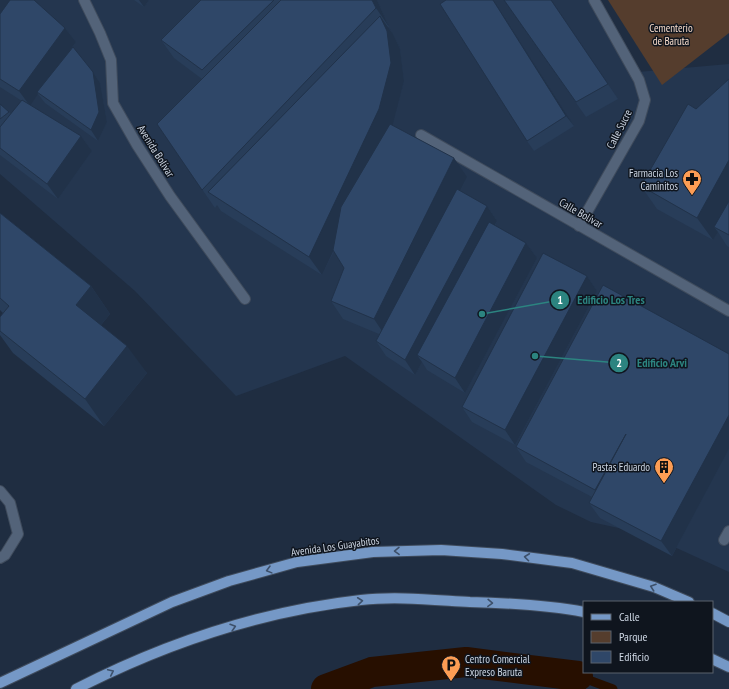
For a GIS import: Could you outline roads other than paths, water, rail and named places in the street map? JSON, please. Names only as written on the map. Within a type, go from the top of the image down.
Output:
[{"type":"main road","name":"Avenida Los Guayabitos","points":[[0,683],[101,634],[172,602],[229,581],[298,562],[372,552],[441,550],[502,554],[572,563],[654,587],[687,601]]},
{"type":"main road","points":[[76,689],[165,649],[253,620],[361,600],[394,599],[497,603],[569,609],[583,612]]},
{"type":"main road","points":[[713,614],[729,622]]},
{"type":"main road","points":[[713,659],[729,667]]},
{"type":"street","name":"Avenida Bolívar","points":[[84,0],[111,60],[113,103],[137,145],[170,196],[245,299]]},
{"type":"street","name":"Calle Sucre","points":[[579,226],[639,121],[646,100],[632,66],[594,0]]},
{"type":"street","name":"Calle Bolívar","points":[[421,135],[729,311]]},
{"type":"street","points":[[0,491],[10,503],[18,534],[6,555],[0,558]]},
{"type":"waterway","points":[[326,689],[372,672],[466,662],[578,676]]},
{"type":"waterway","points":[[578,676],[613,689]]},
{"type":"place","name":"Farmacia Los Caminitos","points":[[692,196]]},
{"type":"place","name":"Edificio Los Tres","points":[[482,314]]},
{"type":"place","name":"Edificio Arvi","points":[[535,356]]},
{"type":"place","name":"Pastas Eduardo","points":[[664,484]]},
{"type":"place","name":"Centro Comercial Expreso Baruta","points":[[451,682]]},
{"type":"park label","name":"Cementerio de Baruta","points":[[671,34]]}]
